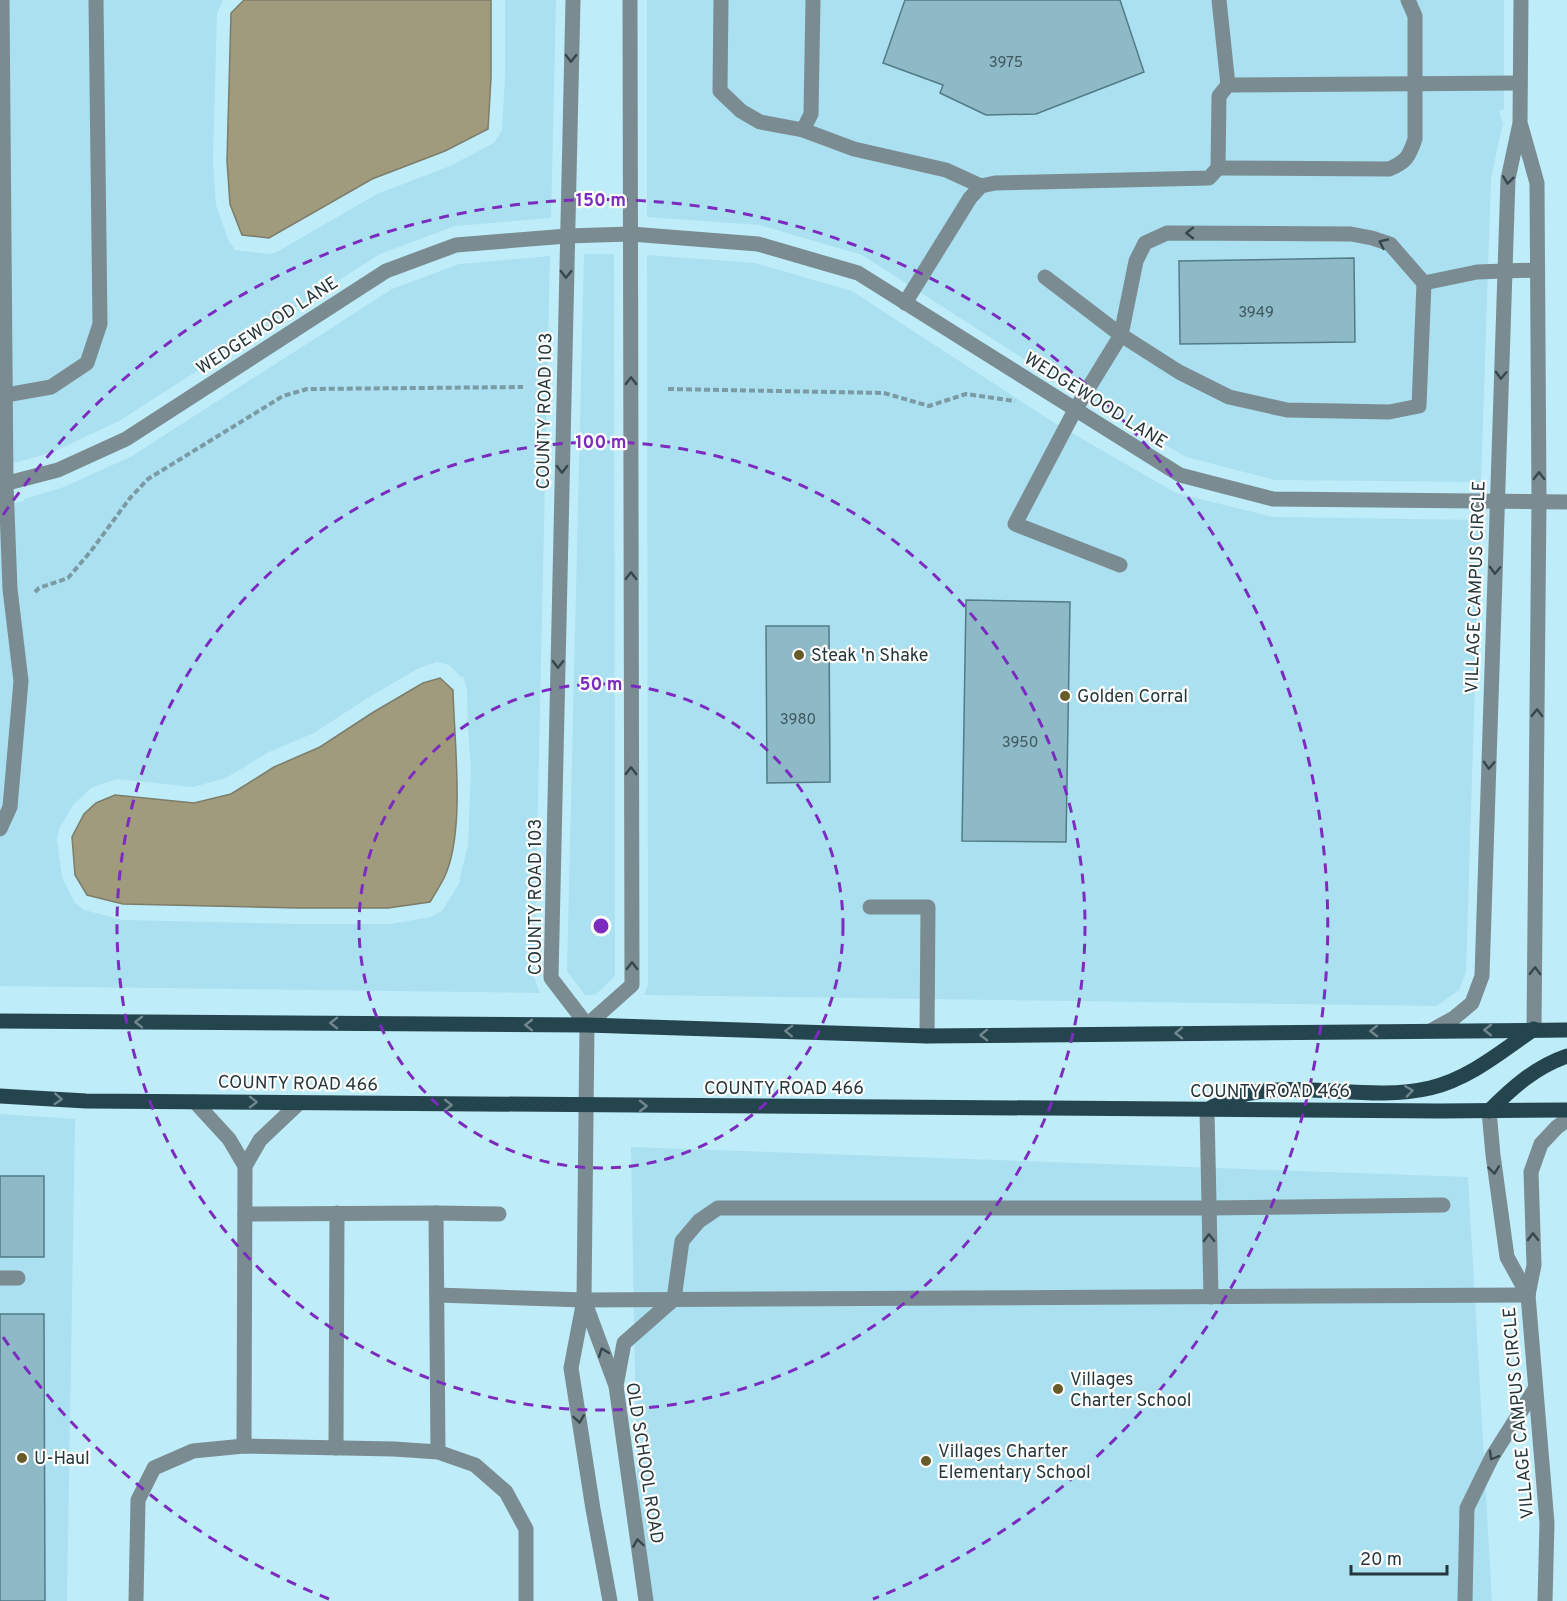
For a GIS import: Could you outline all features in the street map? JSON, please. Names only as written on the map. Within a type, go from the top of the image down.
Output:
[{"type":"main road","points":[[0,1021],[587,1025],[927,1036],[1567,1029]]},
{"type":"main road","points":[[1207,1110],[1245,1094],[1275,1090],[1401,1093],[1432,1088],[1469,1073],[1534,1029]]},
{"type":"main road","points":[[1489,1111],[1512,1088],[1533,1073],[1567,1056]]},
{"type":"main road","name":"COUNTY ROAD 466","points":[[0,1096],[86,1101],[586,1106],[1567,1110]]},
{"type":"street","points":[[0,829],[5,807],[21,681],[7,613],[10,589],[3,485],[2,0]]},
{"type":"street","points":[[3,396],[51,387],[87,363],[100,324],[96,0]]},
{"type":"street","name":"COUNTY ROAD 103","points":[[573,0],[551,978],[587,1025]]},
{"type":"street","points":[[587,1025],[632,985],[630,0]]},
{"type":"street","points":[[721,0],[720,91],[741,111],[760,122],[803,130],[854,149],[946,170],[981,186]]},
{"type":"street","points":[[803,130],[811,114],[813,0]]},
{"type":"street","points":[[905,303],[970,198],[981,186],[995,183],[1209,178],[1218,168],[1220,96],[1227,85],[1219,0]]},
{"type":"street","points":[[1218,168],[1389,170],[1403,163],[1415,139],[1415,16],[1408,0]]},
{"type":"street","name":"VILLAGE CAMPUS CIRCLE","points":[[1432,1030],[1454,1018],[1472,1003],[1482,976],[1504,271],[1508,179],[1520,123],[1521,0]]},
{"type":"street","points":[[1227,85],[1520,83]]},
{"type":"street","name":"VILLAGE CAMPUS CIRCLE","points":[[1520,123],[1537,183],[1539,501],[1534,1029]]},
{"type":"street","points":[[1045,277],[1121,335],[1179,372],[1229,397],[1287,410],[1389,412],[1419,406],[1424,283],[1390,244],[1351,234],[1167,233],[1145,243],[1137,261],[1121,335],[1075,410],[1015,524],[1120,565]]},
{"type":"street","name":"WEDGEWOOD LANE","points":[[3,485],[58,470],[126,439],[386,271],[456,245],[567,236],[631,234],[758,244],[858,273],[1180,475],[1273,499],[1567,502]]},
{"type":"street","points":[[1424,283],[1476,272],[1537,270]]},
{"type":"street","points":[[870,907],[928,907],[927,1036]]},
{"type":"street","name":"OLD SCHOOL ROAD","points":[[587,1025],[584,1300],[572,1368],[593,1509],[610,1601]]},
{"type":"street","points":[[195,1102],[229,1139],[245,1166]]},
{"type":"street","points":[[244,1446],[245,1166],[260,1140],[299,1103]]},
{"type":"street","points":[[1207,1110],[1210,1297]]},
{"type":"street","points":[[1489,1111],[1492,1155],[1507,1257],[1528,1295]]},
{"type":"street","points":[[1528,1295],[1534,1265],[1531,1172],[1541,1144],[1567,1120]]},
{"type":"street","points":[[616,1386],[624,1343],[674,1299],[682,1241],[699,1221],[718,1208],[1209,1208],[1443,1205]]},
{"type":"street","points":[[336,1448],[337,1213]]},
{"type":"street","points":[[436,1213],[438,1452]]},
{"type":"street","points":[[245,1214],[499,1214]]},
{"type":"street","points":[[0,1278],[18,1278]]},
{"type":"street","points":[[437,1295],[584,1300],[1528,1295]]},
{"type":"street","name":"VILLAGE CAMPUS CIRCLE","points":[[1528,1295],[1547,1523],[1545,1601]]},
{"type":"street","name":"OLD SCHOOL ROAD","points":[[584,1300],[616,1386],[646,1601]]},
{"type":"street","points":[[1465,1601],[1467,1508],[1492,1457],[1535,1389]]},
{"type":"street","points":[[136,1601],[138,1500],[154,1468],[193,1451],[244,1446],[438,1452],[475,1465],[506,1491],[526,1529],[526,1601]]},
{"type":"path","points":[[7,613],[39,588],[68,578],[130,498],[148,479],[283,396],[307,389],[523,387]]},
{"type":"path","points":[[668,389],[884,393],[929,406],[966,394],[1020,402]]},
{"type":"shaded area","points":[[0,0],[223,0],[217,13],[213,161],[216,205],[234,250],[268,254],[275,253],[377,194],[450,166],[494,143],[502,130],[505,0],[556,0],[551,218],[455,226],[380,254],[119,421],[53,452],[4,466]]},
{"type":"shaded area","points":[[244,0],[491,0],[491,78],[488,129],[445,151],[372,179],[269,238],[242,235],[230,204],[227,161],[231,13]]},
{"type":"shaded area","points":[[647,0],[1504,0],[1504,109],[1499,111],[1503,123],[1491,178],[1481,482],[1275,480],[1186,457],[1083,397],[862,255],[759,225],[647,217]]},
{"type":"shaded area","points":[[584,254],[614,254],[615,976],[595,995],[585,995],[567,971]]},
{"type":"shaded area","points":[[647,255],[755,263],[852,291],[1053,422],[1176,493],[1273,517],[1480,520],[1466,972],[1459,990],[1437,1006],[644,995],[648,985]]},
{"type":"shaded area","points":[[550,256],[534,978],[540,993],[0,986],[0,506],[24,501],[24,499],[64,487],[132,456],[392,289],[459,264]],"holes":[[[437,662],[449,665],[461,677],[463,676],[467,690],[471,768],[468,845],[460,882],[442,911],[431,917],[390,924],[299,924],[123,920],[84,910],[75,903],[62,877],[57,840],[59,829],[73,805],[91,788],[117,779],[193,787],[226,778],[269,752],[314,733],[419,668]]]},
{"type":"shaded area","points":[[440,678],[453,690],[457,812],[451,859],[444,878],[430,902],[388,908],[123,904],[87,895],[75,875],[72,837],[84,814],[96,803],[115,795],[194,803],[231,794],[274,767],[320,747],[423,683]]},
{"type":"shaded area","points":[[0,1114],[75,1119],[67,1601],[0,1601]]},
{"type":"shaded area","name":"Villages Charter School","points":[[631,1147],[1468,1177],[1492,1601],[639,1601]]},
{"type":"building","points":[[905,0],[1120,0],[1144,72],[1036,114],[986,115],[940,93],[943,85],[883,63]]},
{"type":"building","points":[[1354,258],[1355,342],[1180,344],[1179,261]]},
{"type":"building","points":[[966,600],[1070,602],[1066,842],[962,841]]},
{"type":"building","points":[[766,626],[829,626],[830,782],[767,783]]},
{"type":"building","points":[[0,1176],[44,1176],[44,1257],[0,1257]]},
{"type":"building","name":"U-Haul","points":[[0,1314],[44,1314],[45,1601],[0,1601]]},
{"type":"place","name":"Steak 'n Shake","points":[[799,655]]},
{"type":"place","name":"Golden Corral","points":[[1065,696]]},
{"type":"place","name":"Villages Charter School","points":[[1058,1389]]},
{"type":"place","name":"U-Haul","points":[[22,1458]]},
{"type":"place","name":"Villages Charter Elementary School","points":[[926,1461]]}]
